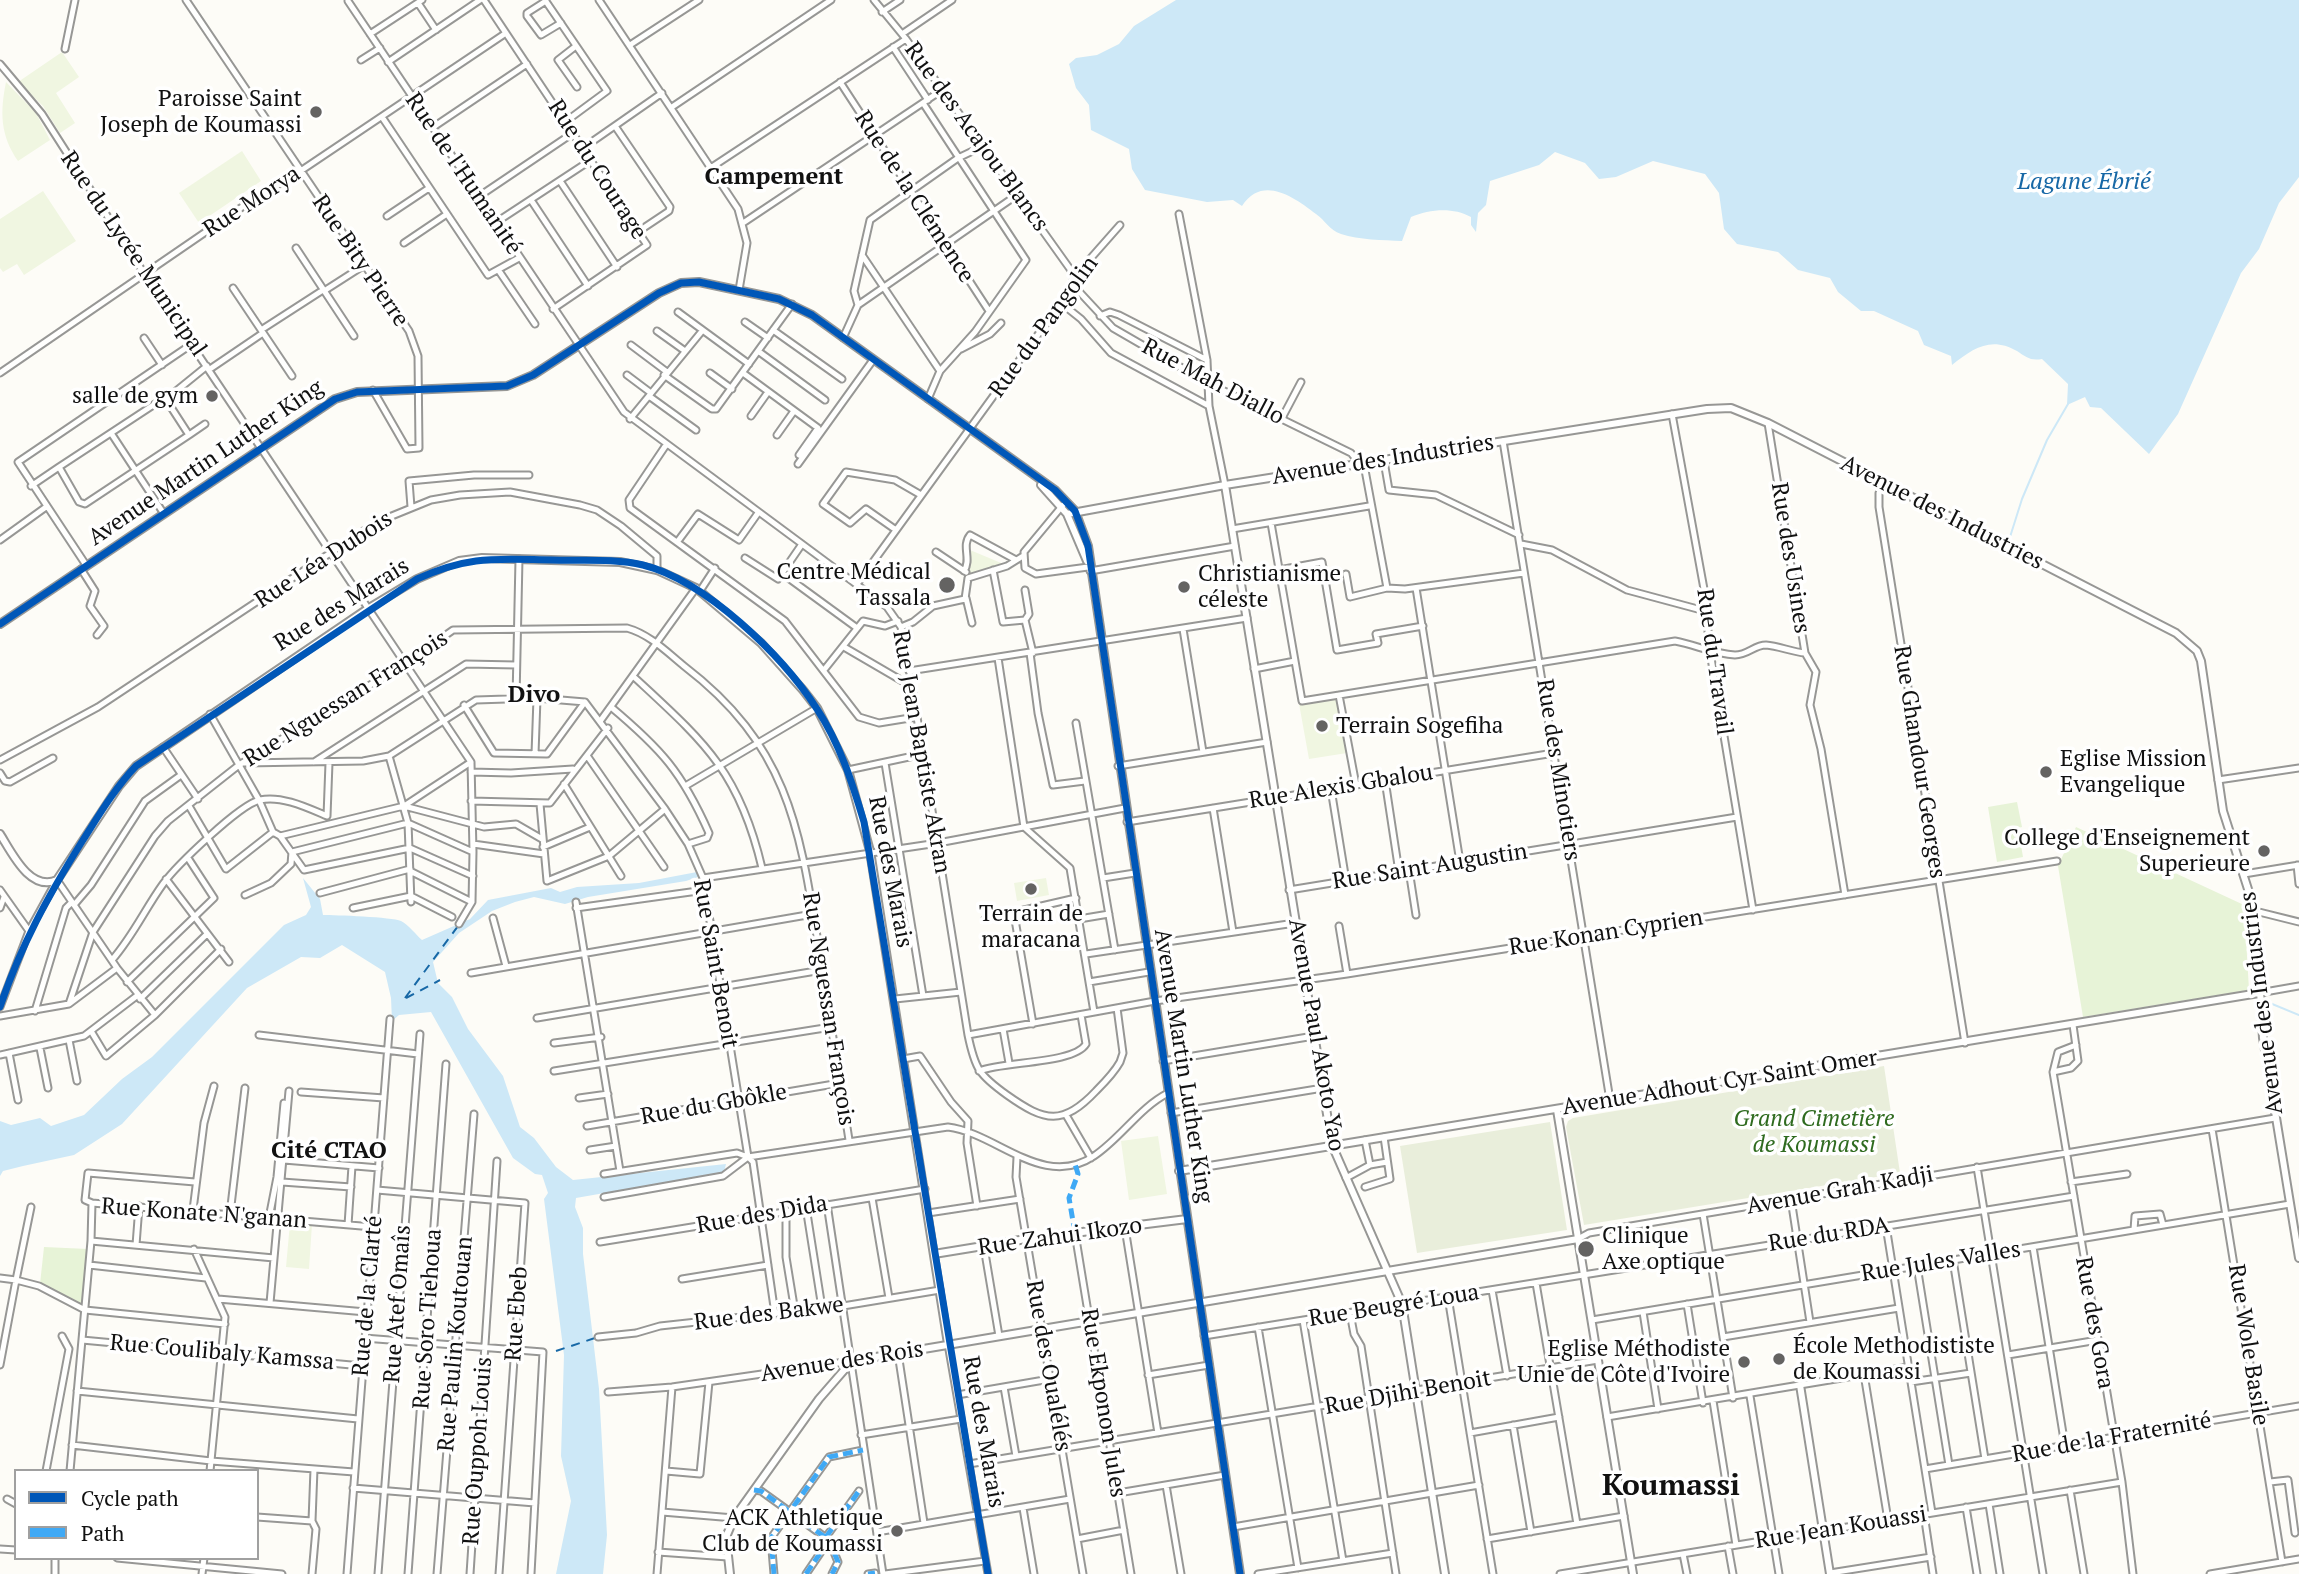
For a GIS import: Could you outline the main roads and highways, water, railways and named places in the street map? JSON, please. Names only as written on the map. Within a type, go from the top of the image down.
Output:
[{"type":"water","name":"Lagune Ébrié","points":[[1176,0],[2299,0],[2299,177],[2279,203],[2259,249],[2241,273],[2178,414],[2149,454],[2101,408],[2090,407],[2085,397],[2067,405],[2068,384],[2042,359],[2031,359],[2008,347],[1991,344],[1975,349],[1952,365],[1951,356],[1924,345],[1918,331],[1874,311],[1861,311],[1838,292],[1830,278],[1798,270],[1778,252],[1737,244],[1724,229],[1719,193],[1705,174],[1653,161],[1616,177],[1599,179],[1585,163],[1555,152],[1539,165],[1490,181],[1486,205],[1478,213],[1476,232],[1471,225],[1471,217],[1449,210],[1434,211],[1411,217],[1402,241],[1363,239],[1341,234],[1298,201],[1288,195],[1268,190],[1250,197],[1242,206],[1233,200],[1207,202],[1145,190],[1132,169],[1129,149],[1091,130],[1089,105],[1076,88],[1069,64],[1076,58],[1097,55],[1119,44],[1134,26]]},
{"type":"water","points":[[697,872],[698,877],[686,881],[588,897],[565,904],[534,897],[515,902],[492,911],[459,933],[433,962],[438,983],[452,997],[468,1029],[503,1076],[520,1127],[534,1138],[556,1167],[573,1180],[726,1164],[724,1172],[576,1198],[575,1207],[583,1228],[583,1254],[599,1389],[607,1535],[603,1574],[556,1574],[571,1501],[561,1456],[564,1355],[544,1199],[548,1193],[542,1175],[535,1174],[513,1158],[431,1012],[399,1015],[392,1021],[391,998],[385,972],[342,945],[320,958],[301,957],[247,988],[122,1124],[74,1155],[3,1171],[0,1176],[0,1121],[11,1125],[40,1118],[51,1126],[84,1115],[122,1079],[152,1057],[284,925],[306,915],[311,907],[303,878],[320,899],[323,915],[401,921],[422,940],[470,919],[488,900],[551,888],[560,892],[577,887],[639,883]]},
{"type":"waterway","points":[[2010,537],[2022,499],[2047,440],[2068,404]]},
{"type":"waterway","points":[[2265,1001],[2299,1015]]},
{"type":"place","name":"Paroisse Saint Joseph de Koumassi","points":[[316,112]]},
{"type":"place","name":"salle de gym","points":[[212,396]]},
{"type":"place","name":"Centre Médical Tassala","points":[[947,585]]},
{"type":"place","name":"Christianisme céleste","points":[[1184,587]]},
{"type":"place","name":"Terrain Sogefiha","points":[[1322,726]]},
{"type":"place","name":"Eglise Mission Evangelique","points":[[2046,772]]},
{"type":"place","name":"College d'Enseignement Superieure","points":[[2264,851]]},
{"type":"place","name":"Terrain de maracana","points":[[1031,889]]},
{"type":"place","name":"Clinique Axe optique","points":[[1586,1249]]},
{"type":"place","name":"École Methodististe de Koumassi","points":[[1779,1359]]},
{"type":"place","name":"Eglise Méthodiste Unie de Côte d'Ivoire","points":[[1744,1362]]},
{"type":"place","name":"ACK Athletique Club de Koumassi","points":[[897,1531]]},
{"type":"district","name":"Campement","points":[[774,177]]},
{"type":"district","name":"Divo","points":[[534,695]]},
{"type":"district","name":"Cité CTAO","points":[[329,1151]]},
{"type":"district","name":"Koumassi","points":[[1671,1486]]},
{"type":"park label","name":"Grand Cimetière de Koumassi","points":[[1814,1132]]}]
